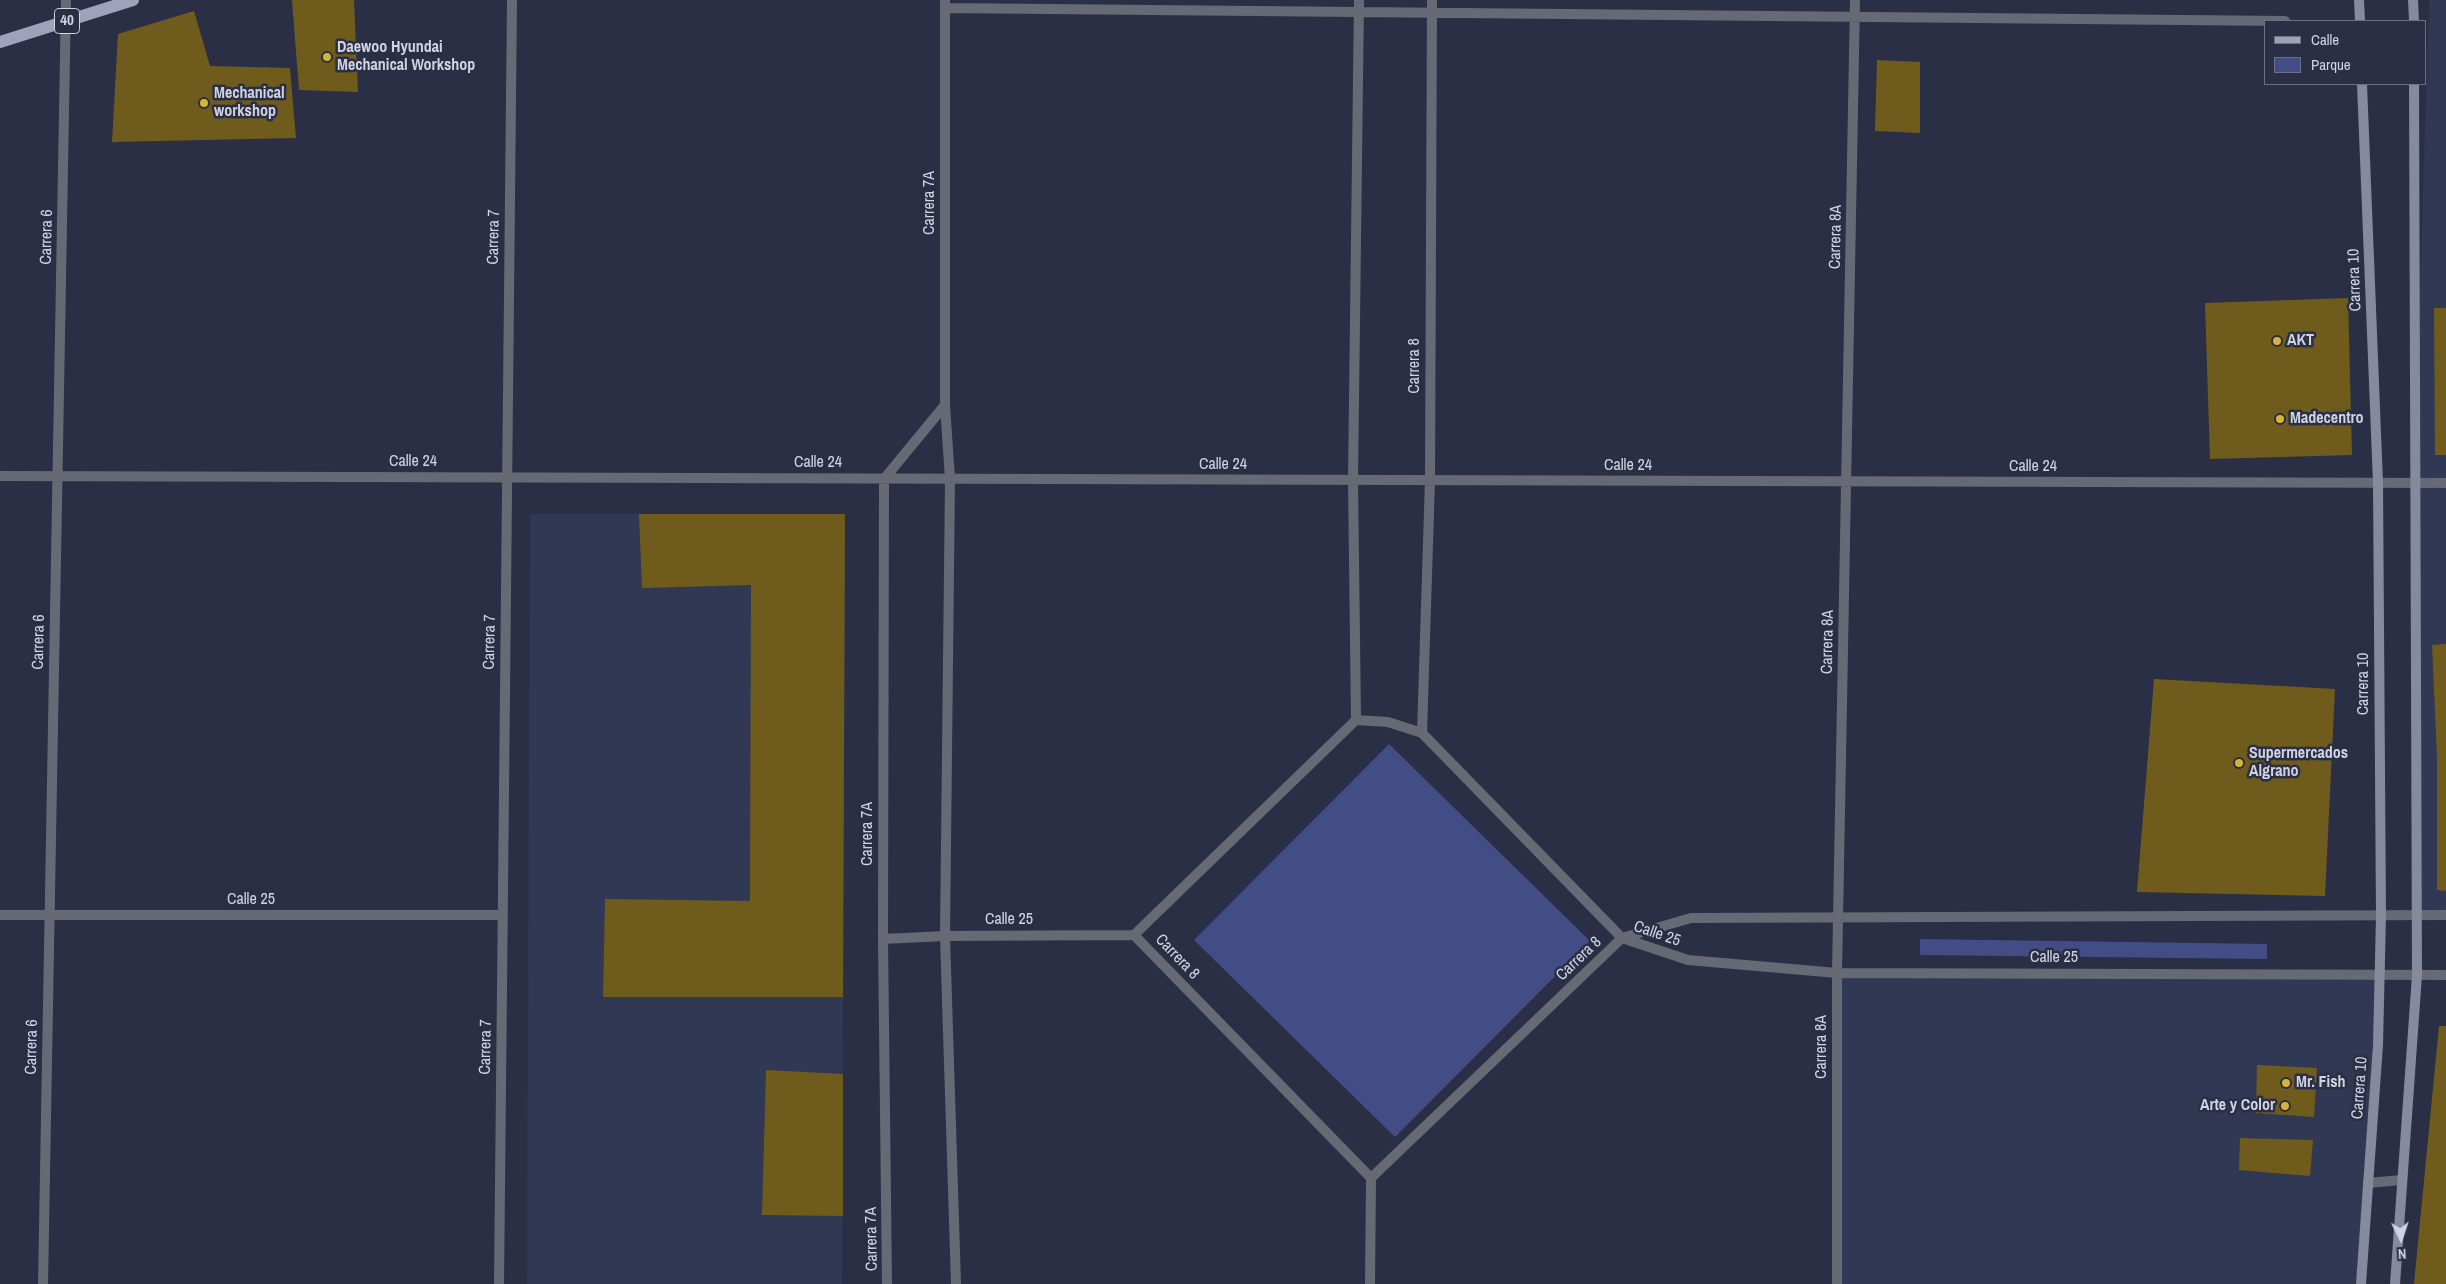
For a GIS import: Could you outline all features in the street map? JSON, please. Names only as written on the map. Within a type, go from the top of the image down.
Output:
[{"type":"main road","name":"40","points":[[0,42],[133,0]]},
{"type":"main road","points":[[2359,0],[2360,20]]},
{"type":"main road","points":[[2413,0],[2414,20]]},
{"type":"main road","name":"Carrera 10","points":[[2361,1284],[2380,974],[2381,916],[2378,483],[2362,85]]},
{"type":"main road","points":[[2395,1284],[2417,975],[2418,915],[2414,483],[2414,85]]},
{"type":"street","name":"Carrera 6","points":[[43,1284],[66,0]]},
{"type":"street","name":"Carrera 7","points":[[498,1284],[512,0]]},
{"type":"street","points":[[1356,720],[1353,480],[1359,0]]},
{"type":"street","name":"Carrera 8","points":[[1422,733],[1430,480],[1432,0]]},
{"type":"street","name":"Carrera 8A","points":[[1837,1284],[1837,973],[1855,0]]},
{"type":"street","points":[[945,4],[1358,12],[2264,21]]},
{"type":"street","name":"Carrera 7A","points":[[945,4],[945,405],[950,479],[945,936],[956,1284]]},
{"type":"street","points":[[884,479],[945,405]]},
{"type":"street","name":"Calle 24","points":[[0,476],[2446,483]]},
{"type":"street","name":"Carrera 7A","points":[[884,479],[883,940],[887,1284]]},
{"type":"street","name":"Carrera 8","points":[[1356,720],[1388,722],[1422,733],[1622,938],[1371,1178],[1134,935],[1356,720]]},
{"type":"street","name":"Calle 25","points":[[0,915],[502,915]]},
{"type":"street","name":"Calle 25","points":[[1622,938],[1691,918],[2446,915]]},
{"type":"street","name":"Calle 25","points":[[883,940],[945,936],[1134,935]]},
{"type":"street","name":"Calle 25","points":[[1622,938],[1688,960],[1837,973],[2446,975]]},
{"type":"street","points":[[1370,1284],[1371,1178]]},
{"type":"street","points":[[2368,1183],[2402,1180]]},
{"type":"shaded area","points":[[2429,0],[2446,0],[2446,915],[2418,915],[2414,483]]},
{"type":"shaded area","points":[[530,514],[845,514],[842,1284],[527,1284]]},
{"type":"shaded area","points":[[1837,973],[2380,974],[2360,1284],[1837,1284]]},
{"type":"green space","points":[[1389,744],[1590,941],[1395,1137],[1194,940]]},
{"type":"green space","points":[[1920,939],[2267,944],[2267,959],[1920,955]]},
{"type":"building","name":"Daewoo Hyundai Mechanical Workshop","points":[[292,0],[354,0],[358,92],[299,90]]},
{"type":"building","name":"Mechanical workshop","points":[[194,11],[210,66],[290,68],[296,138],[112,142],[118,34]]},
{"type":"building","points":[[1877,60],[1920,62],[1920,133],[1875,131]]},
{"type":"building","points":[[2348,298],[2352,455],[2210,459],[2205,303]]},
{"type":"building","points":[[2434,308],[2446,308],[2446,455],[2435,455]]},
{"type":"building","points":[[639,514],[845,514],[843,997],[603,997],[605,899],[750,901],[751,585],[642,588]]},
{"type":"building","points":[[2446,644],[2446,891],[2437,890],[2437,756],[2432,645]]},
{"type":"building","name":"Supermercados Algrano","points":[[2154,679],[2335,689],[2325,896],[2137,892]]},
{"type":"building","points":[[2439,1026],[2446,1026],[2446,1284],[2414,1284]]},
{"type":"building","name":"Mr. Fish","points":[[2257,1065],[2317,1068],[2314,1117],[2256,1113]]},
{"type":"building","points":[[766,1070],[843,1074],[843,1216],[762,1215]]},
{"type":"building","points":[[2240,1138],[2313,1140],[2310,1176],[2239,1170]]},
{"type":"place","name":"Daewoo Hyundai Mechanical Workshop","points":[[327,57]]},
{"type":"place","name":"Mechanical workshop","points":[[204,103]]},
{"type":"place","name":"AKT","points":[[2277,341]]},
{"type":"place","name":"Madecentro","points":[[2280,419]]},
{"type":"place","name":"Supermercados Algrano","points":[[2239,763]]},
{"type":"place","name":"Mr. Fish","points":[[2286,1083]]},
{"type":"place","name":"Arte y Color","points":[[2285,1106]]}]
